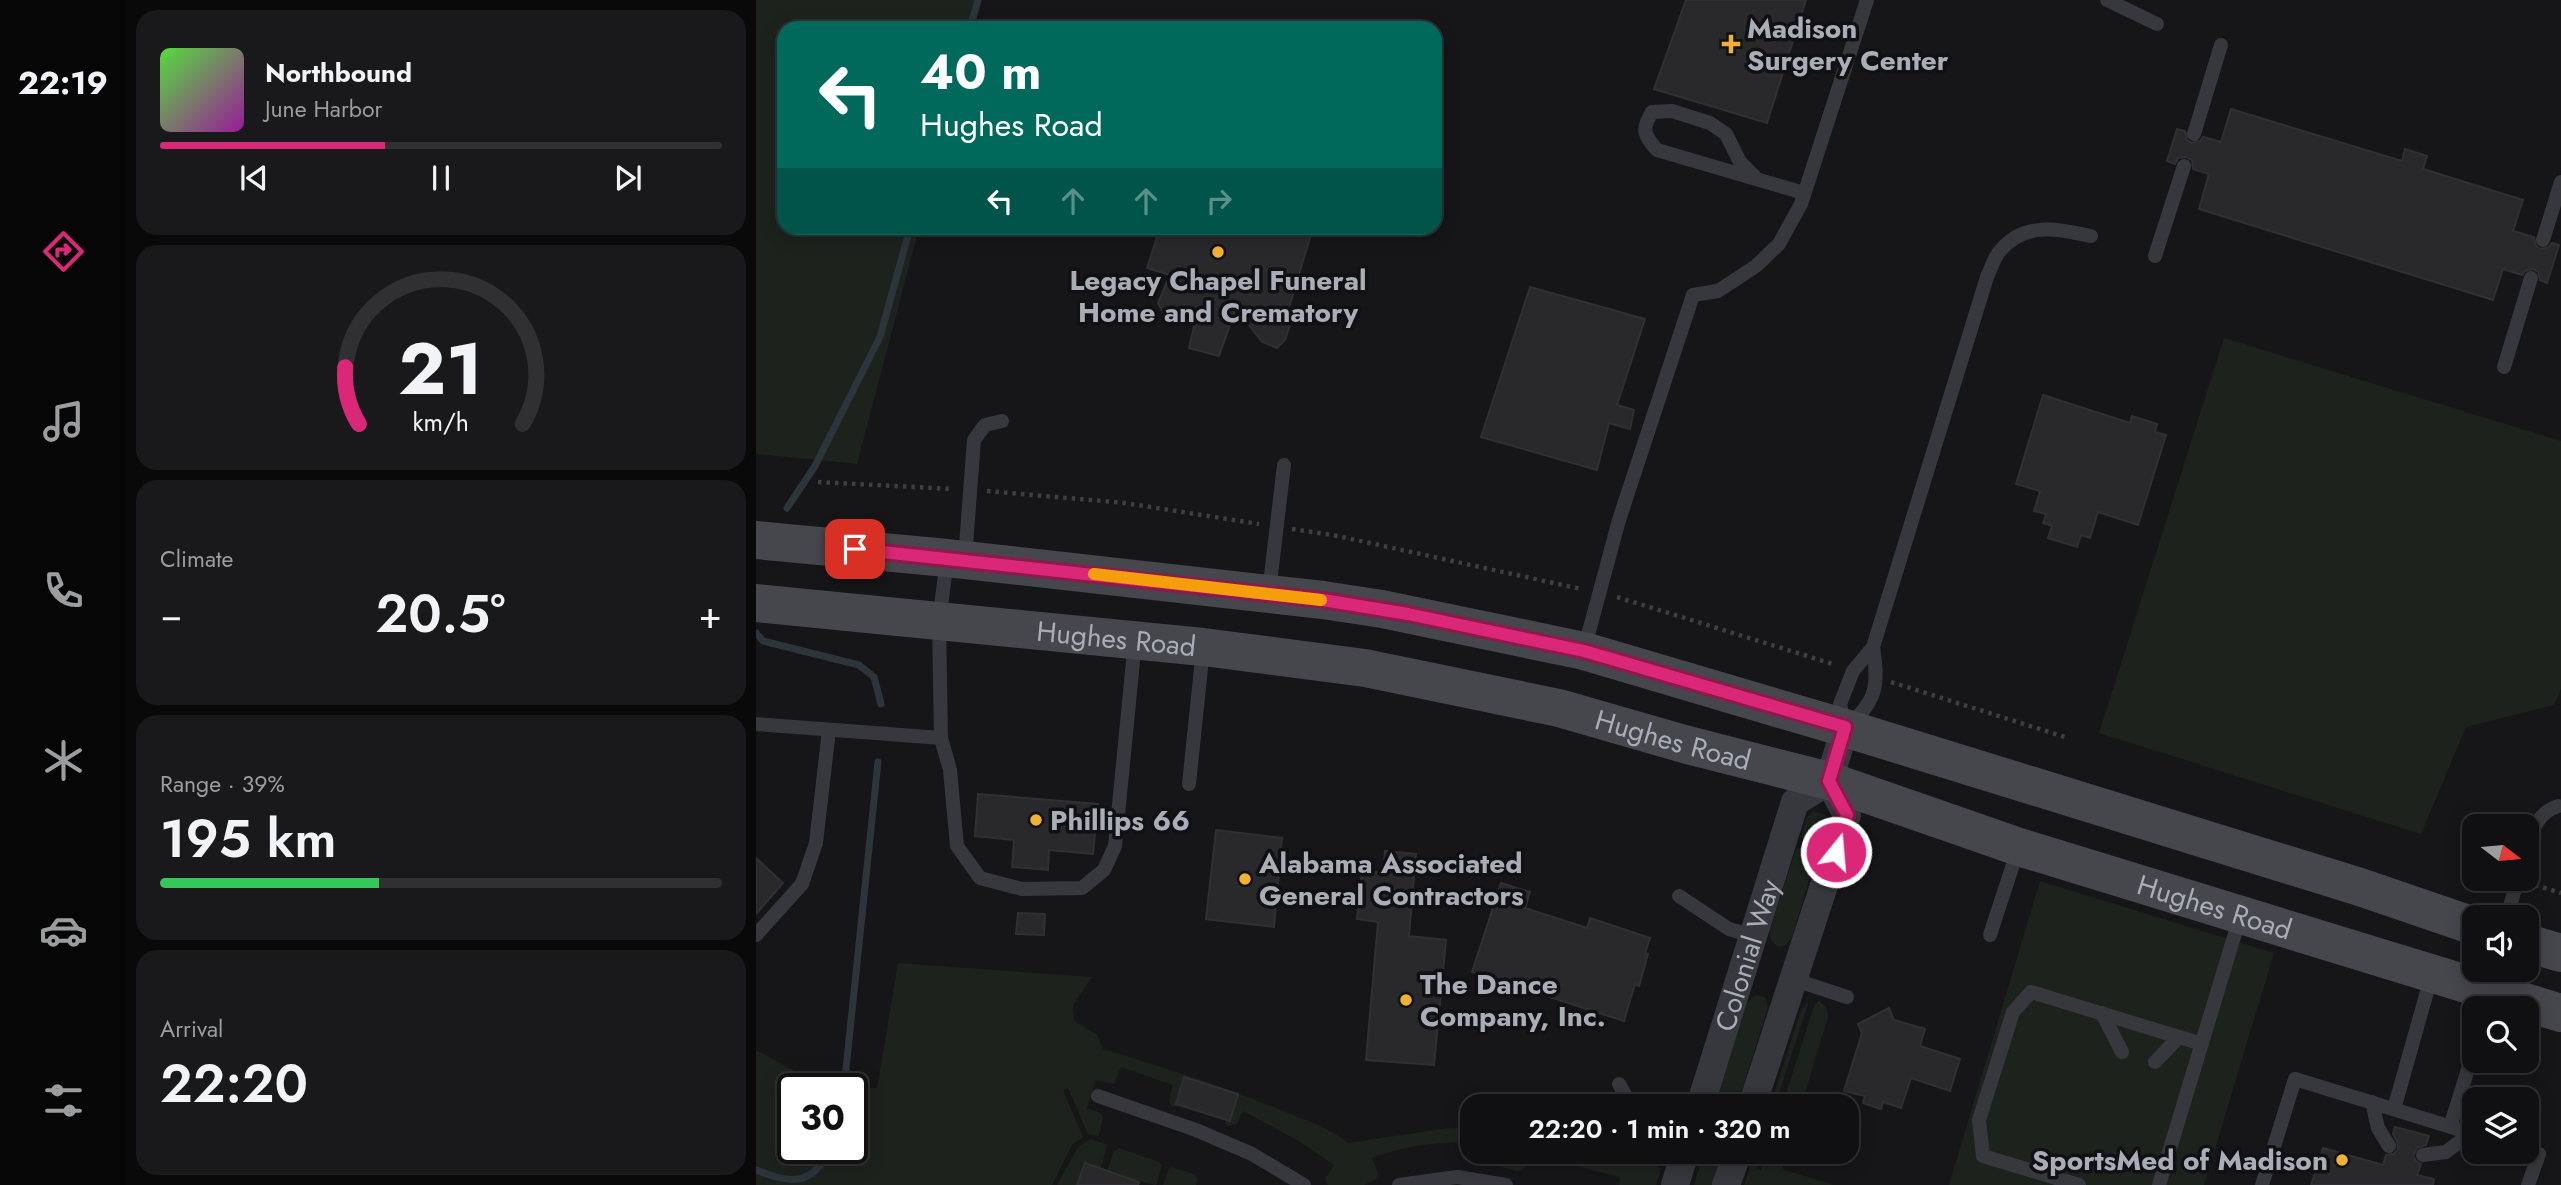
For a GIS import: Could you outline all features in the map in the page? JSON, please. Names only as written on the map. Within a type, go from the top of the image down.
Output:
[{"type":"main road","points":[[756,526],[903,554]]},
{"type":"main road","name":"Hughes Road","points":[[756,540],[956,559],[1382,609],[1584,651],[1845,727],[2360,887],[2462,922]]},
{"type":"main road","name":"Hughes Road","points":[[756,603],[1203,647],[1365,668],[1559,708],[1684,744],[1829,781],[2019,848],[2433,972],[2482,996]]},
{"type":"main road","points":[[2539,947],[2561,953]]},
{"type":"main road","name":"Hughes Road","points":[[2539,1009],[2561,1013]]},
{"type":"street","points":[[1829,781],[1845,727]]},
{"type":"street","name":"Colonial Way","points":[[1704,1094],[1795,802],[1829,781],[1847,815],[1756,1094]]},
{"type":"street","points":[[1675,1185],[1681,1164]]},
{"type":"street","points":[[1726,1185],[1734,1164]]},
{"type":"lane","points":[[1584,651],[1619,520],[1693,295],[1718,290],[1756,266],[1779,244],[1801,204],[1867,0]]},
{"type":"lane","points":[[2107,0],[2157,24]]},
{"type":"lane","points":[[2194,134],[2221,45]]},
{"type":"lane","points":[[1755,177],[1740,162],[1726,134],[1710,123],[1672,111],[1652,112],[1645,124],[1646,138],[1657,150],[1804,193]]},
{"type":"lane","points":[[2155,256],[2183,166]]},
{"type":"lane","points":[[2543,240],[2561,182]]},
{"type":"lane","points":[[1873,647],[1877,678],[1865,711],[1845,727],[1840,704],[1853,671],[1873,647],[1987,277],[1998,252],[2021,234],[2050,228],[2091,236]]},
{"type":"lane","points":[[2504,367],[2532,278]]},
{"type":"lane","points":[[1002,421],[985,425],[974,440],[970,490],[956,559],[939,621],[941,738],[950,770],[957,846],[980,878],[1022,888],[1082,888],[1104,870],[1115,846],[1135,640]]},
{"type":"lane","points":[[1268,594],[1284,465]]},
{"type":"lane","points":[[1189,784],[1203,647]]},
{"type":"lane","points":[[756,724],[941,738]]},
{"type":"lane","points":[[756,935],[802,884],[816,843],[829,730]]},
{"type":"lane","points":[[2539,820],[2544,811],[2558,806]]},
{"type":"lane","points":[[1990,935],[2019,848]]},
{"type":"lane","points":[[1679,897],[1729,929],[1753,936]]},
{"type":"lane","points":[[2159,1185],[2240,915]]},
{"type":"lane","points":[[2394,1109],[2433,972]]},
{"type":"lane","points":[[1792,979],[1847,997]]},
{"type":"lane","points":[[2079,1185],[1983,1156],[1979,1120],[2013,1012],[2031,992],[2202,1044]]},
{"type":"lane","points":[[2102,1013],[2122,1052]]},
{"type":"lane","points":[[2155,1062],[2179,1037]]},
{"type":"lane","points":[[2450,1127],[2467,1073]]},
{"type":"lane","points":[[2262,1185],[2295,1079],[2462,1130]]},
{"type":"lane","points":[[1619,1084],[1625,1094]]},
{"type":"lane","points":[[1098,1096],[1196,1130],[1252,1154],[1304,1185]]},
{"type":"lane","points":[[2372,1102],[2378,1128],[2389,1146]]},
{"type":"lane","points":[[2423,1155],[2446,1152],[2462,1141]]},
{"type":"lane","points":[[2528,1185],[2535,1164]]},
{"type":"lane","points":[[1399,1185],[1457,1177],[1506,1185]]},
{"type":"path","points":[[818,482],[970,490],[1125,503],[1333,535],[1600,593],[1853,671]]},
{"type":"path","points":[[1877,678],[2065,737]]},
{"type":"path","points":[[2539,886],[2561,893]]},
{"type":"shaded area","points":[[756,0],[980,0],[974,21],[777,21],[777,235],[917,235],[857,464],[756,454]]},
{"type":"shaded area","points":[[2224,338],[2561,441],[2561,689],[2554,705],[2466,727],[2421,834],[2099,733]]},
{"type":"shaded area","points":[[1814,811],[1825,815],[1828,823],[1819,845],[1804,841],[1801,836],[1807,818]]},
{"type":"shaded area","points":[[1802,846],[1817,853],[1792,937],[1786,945],[1778,947],[1771,940],[1770,930],[1796,849]]},
{"type":"shaded area","points":[[2040,881],[2274,953],[2204,1185],[1949,1185]]},
{"type":"shaded area","points":[[898,963],[1092,977],[1073,1005],[1074,1020],[1097,1035],[1103,1049],[1233,1091],[1184,1077],[1177,1106],[1172,1107],[1169,1101],[1173,1085],[1121,1067],[1114,1084],[1096,1080],[1087,1108],[1101,1113],[1103,1117],[1099,1136],[1088,1134],[1068,1088],[1063,1090],[1083,1137],[1072,1145],[1052,1185],[756,1185],[756,1050],[799,1073],[777,1073],[777,1164],[868,1164],[868,1088],[877,1088]]},
{"type":"shaded area","points":[[1755,995],[1765,997],[1768,1007],[1741,1094],[1717,1094],[1747,1004]]},
{"type":"shaded area","points":[[1819,1001],[1826,1007],[1828,1017],[1805,1094],[1786,1094],[1814,1006]]},
{"type":"shaded area","points":[[1807,1002],[1779,1094],[1774,1094],[1801,1011]]},
{"type":"shaded area","points":[[1238,1093],[1316,1124],[1348,1143],[1449,1128],[1460,1128],[1460,1143],[1409,1147],[1384,1154],[1372,1158],[1378,1173],[1376,1179],[1364,1185],[1328,1185],[1325,1179],[1334,1165],[1297,1140],[1243,1111],[1237,1124],[1227,1126],[1225,1121],[1230,1121]]},
{"type":"shaded area","points":[[1091,1139],[1107,1145],[1101,1169],[1077,1185],[1057,1185],[1078,1147]]},
{"type":"shaded area","points":[[1119,1148],[1159,1162],[1162,1166],[1156,1185],[1138,1181],[1136,1185],[1107,1171],[1114,1151]]},
{"type":"shaded area","points":[[1525,1164],[1524,1169],[1518,1172],[1499,1166]]},
{"type":"shaded area","points":[[1568,1164],[1649,1164],[1661,1168],[1656,1185],[1619,1185],[1620,1177]]},
{"type":"shaded area","points":[[1700,1164],[1719,1164],[1713,1185],[1694,1185]]},
{"type":"shaded area","points":[[1751,1164],[1757,1164],[1756,1169],[1761,1170],[1763,1164],[1783,1164],[1782,1169],[1834,1185],[1744,1185]]},
{"type":"shaded area","points":[[1171,1167],[1194,1174],[1196,1185],[1163,1185]]},
{"type":"building","name":"Madison Surgery Center","points":[[1686,0],[1806,0],[1767,123],[1654,89]]},
{"type":"building","points":[[2231,109],[2402,161],[2405,149],[2427,156],[2423,169],[2523,200],[2513,231],[2534,237],[2536,246],[2541,249],[2552,243],[2559,245],[2547,283],[2540,280],[2538,272],[2533,269],[2522,275],[2503,269],[2493,300],[2199,209],[2209,174],[2193,169],[2192,160],[2186,157],[2178,158],[2175,164],[2167,161],[2177,129],[2185,131],[2187,140],[2192,143],[2203,137],[2221,142]]},
{"type":"building","points":[[1158,235],[1311,235],[1287,314],[1290,325],[1285,340],[1277,348],[1262,342],[1236,308],[1219,356],[1189,348],[1195,322],[1164,314],[1158,303],[1170,275],[1147,268]]},
{"type":"building","points":[[1530,287],[1645,319],[1617,405],[1634,410],[1630,429],[1609,423],[1597,470],[1481,437]]},
{"type":"building","points":[[2043,395],[2130,423],[2132,416],[2157,424],[2155,432],[2166,435],[2138,525],[2098,512],[2090,538],[2081,535],[2077,547],[2048,538],[2052,526],[2043,523],[2046,514],[2034,511],[2040,491],[2016,484]]},
{"type":"building","name":"Phillips 66","points":[[978,794],[1098,804],[1093,854],[1049,850],[1048,870],[1012,867],[1014,840],[975,836]]},
{"type":"building","name":"Alabama Associated General Contractors","points":[[1216,830],[1282,838],[1274,927],[1206,919]]},
{"type":"building","name":"The Dance Company, Inc.","points":[[1385,851],[1416,854],[1409,936],[1446,940],[1434,1065],[1366,1060],[1378,922],[1357,919],[1362,870],[1383,873]]},
{"type":"building","points":[[756,858],[783,883],[756,914]]},
{"type":"building","points":[[1501,883],[1530,892],[1525,908],[1587,928],[1590,918],[1650,938],[1639,986],[1635,984],[1624,1021],[1472,972]]},
{"type":"building","points":[[1018,913],[1045,914],[1044,935],[1016,934]]},
{"type":"building","points":[[1889,1008],[1894,1020],[1925,1029],[1920,1046],[1960,1059],[1950,1091],[1911,1078],[1901,1108],[1883,1102],[1881,1109],[1863,1103],[1865,1096],[1844,1091],[1862,1033],[1858,1024]]},
{"type":"building","points":[[1184,1077],[1238,1094],[1230,1121],[1176,1104]]},
{"type":"building","name":"SportsMed of Madison","points":[[2395,1127],[2429,1136],[2426,1145],[2417,1148],[2413,1156],[2421,1164],[2417,1175],[2434,1179],[2433,1185],[2311,1185],[2323,1148],[2383,1165],[2386,1155],[2398,1150],[2393,1134]]},
{"type":"building","points":[[1085,1163],[1139,1182],[1138,1185],[1077,1185]]},
{"type":"waterway","points":[[972,21],[978,0]]},
{"type":"waterway","points":[[787,508],[815,466],[880,337],[908,235]]},
{"type":"waterway","points":[[756,633],[763,641],[859,665],[874,677],[881,704]]},
{"type":"waterway","points":[[846,1073],[878,762]]},
{"type":"waterway","points":[[756,1170],[792,1179],[809,1175],[821,1164]]},
{"type":"slow traffic","points":[[1094,574],[1321,600]]},
{"type":"place","name":"Madison Surgery Center","points":[[1731,44]]},
{"type":"place","name":"Legacy Chapel Funeral Home and Crematory","points":[[1218,252]]},
{"type":"place","name":"Phillips 66","points":[[1036,820]]},
{"type":"place","name":"Alabama Associated General Contractors","points":[[1245,879]]},
{"type":"place","name":"The Dance Company, Inc.","points":[[1406,1000]]},
{"type":"place","name":"SportsMed of Madison","points":[[2342,1160]]},
{"type":"route","points":[[855,549],[1323,600],[1382,609],[1584,651],[1845,727],[1829,781],[1847,815],[1836,852]]}]
